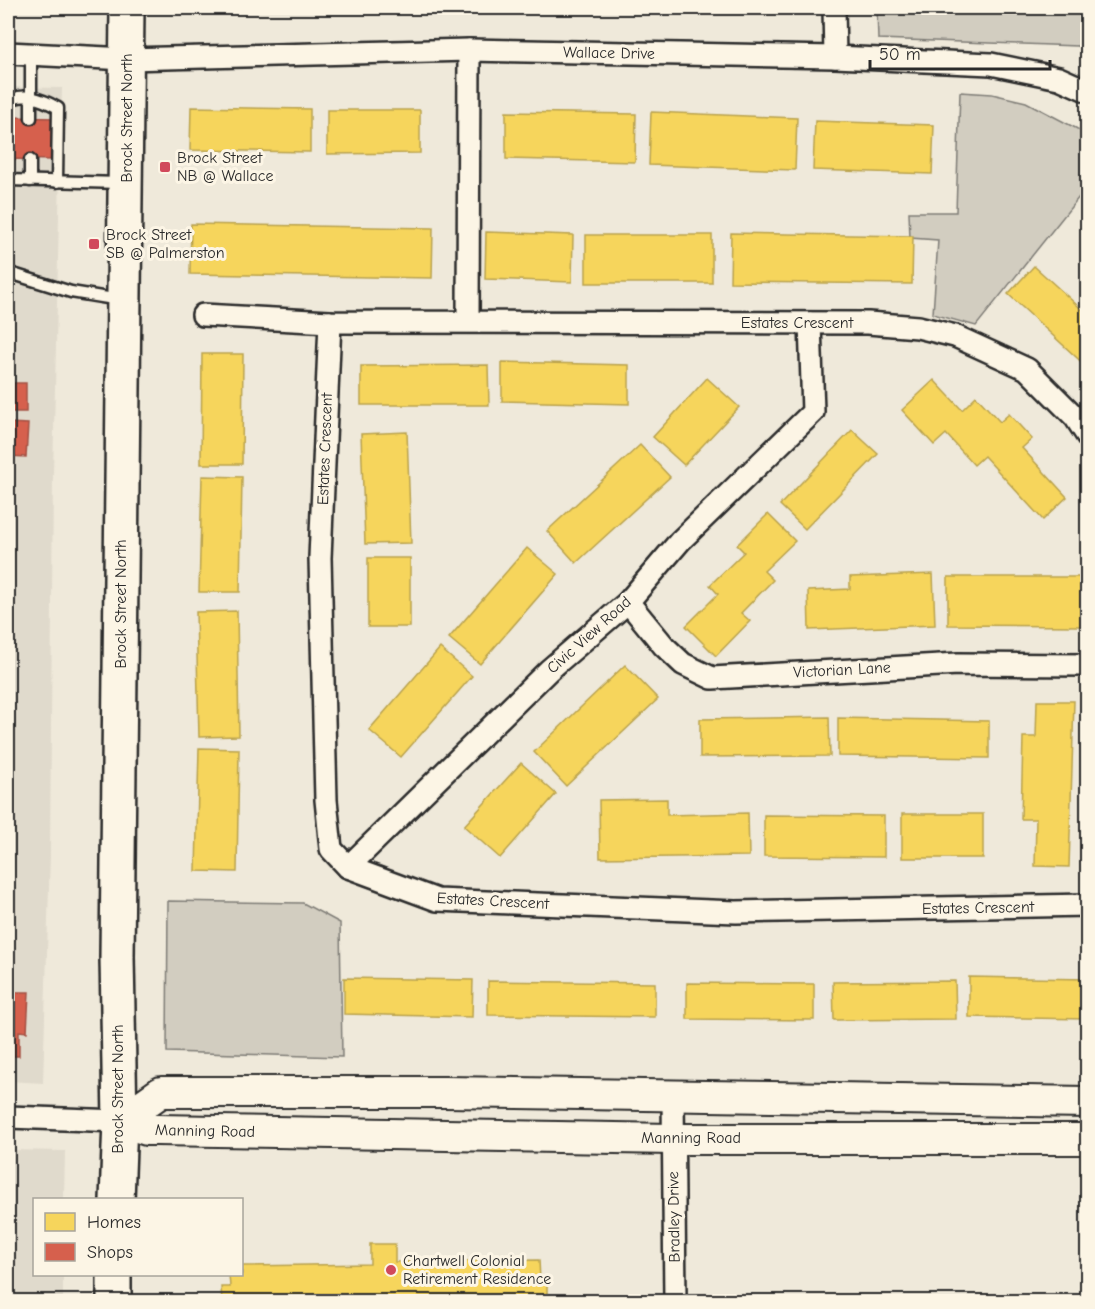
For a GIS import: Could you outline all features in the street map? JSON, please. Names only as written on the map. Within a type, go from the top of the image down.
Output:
[{"type":"main road","name":"Brock Street North","points":[[117,1198],[120,1120],[117,948],[127,183],[127,8]]},
{"type":"main road","name":"Manning Road","points":[[120,1120],[161,1092],[1088,1102]]},
{"type":"main road","name":"Manning Road","points":[[120,1120],[147,1130],[672,1139],[1088,1139]]},
{"type":"main road","points":[[114,1276],[114,1302]]},
{"type":"street","points":[[834,8],[835,57]]},
{"type":"street","name":"Wallace Drive","points":[[8,53],[127,58],[469,50],[835,57],[991,64],[1059,78],[1088,91]]},
{"type":"street","points":[[468,321],[469,50]]},
{"type":"street","name":"Estates Crescent","points":[[203,315],[330,322],[810,323],[887,324],[918,327],[955,336],[1027,369],[1075,417],[1088,437]]},
{"type":"street","name":"Estates Crescent","points":[[330,322],[320,558],[326,800],[331,849],[348,867],[437,900],[736,912],[1088,905]]},
{"type":"street","name":"Civic View Road","points":[[348,867],[549,670],[628,603],[680,541],[813,412],[810,323]]},
{"type":"street","name":"Victorian Lane","points":[[628,603],[664,646],[683,664],[712,678],[958,664],[1088,665]]},
{"type":"street","name":"Bradley Drive","points":[[673,1096],[675,1302]]},
{"type":"street","points":[[8,1117],[120,1120]]},
{"type":"lane","points":[[31,53],[31,118]]},
{"type":"lane","points":[[8,104],[8,101],[31,96],[58,108],[57,182]]},
{"type":"lane","points":[[30,160],[30,181]]},
{"type":"lane","points":[[8,180],[127,183]]},
{"type":"lane","points":[[8,271],[71,292],[125,301]]},
{"type":"shaded area","points":[[877,8],[1087,8],[1087,51],[1078,46],[878,39]]},
{"type":"shaded area","points":[[8,87],[62,88],[53,474],[50,855],[43,1083],[8,1081]]},
{"type":"shaded area","points":[[960,92],[992,94],[1026,102],[1087,134],[1087,187],[976,326],[933,314],[938,240],[910,238],[909,212],[956,212]]},
{"type":"shaded area","points":[[168,901],[303,903],[340,923],[342,1057],[167,1052]]},
{"type":"shaded area","points":[[8,1150],[65,1151],[64,1198],[33,1198],[33,1276],[63,1276],[63,1301],[8,1301]]},
{"type":"building: Homes","points":[[509,8],[772,8],[772,12]]},
{"type":"building: Homes","points":[[191,107],[310,109],[310,152],[190,150]]},
{"type":"building: Homes","points":[[327,110],[420,110],[420,153],[327,154]]},
{"type":"building: Homes","points":[[506,112],[636,114],[635,162],[506,159]]},
{"type":"building: Homes","points":[[651,112],[797,118],[795,170],[649,165]]},
{"type":"building: Homes","points":[[815,121],[934,125],[932,174],[813,170]]},
{"type":"building: Homes","points":[[191,224],[433,228],[432,278],[190,274]]},
{"type":"building: Homes","points":[[486,232],[573,235],[572,282],[485,279]]},
{"type":"building: Homes","points":[[731,233],[913,236],[912,284],[730,282]]},
{"type":"building: Homes","points":[[586,235],[712,235],[712,283],[586,283]]},
{"type":"building: Homes","points":[[1034,266],[1088,315],[1088,368],[1008,294]]},
{"type":"building: Homes","points":[[202,354],[243,354],[242,464],[201,464]]},
{"type":"building: Homes","points":[[502,362],[629,365],[629,404],[502,401]]},
{"type":"building: Homes","points":[[488,365],[489,405],[361,405],[361,366]]},
{"type":"building: Homes","points":[[707,378],[739,407],[684,465],[653,437]]},
{"type":"building: Homes","points":[[934,380],[962,410],[976,396],[1000,422],[1009,414],[1032,439],[1022,448],[1067,497],[1043,520],[984,456],[974,465],[946,434],[934,445],[902,410]]},
{"type":"building: Homes","points":[[852,430],[878,454],[805,529],[780,505]]},
{"type":"building: Homes","points":[[407,432],[411,543],[365,544],[361,434]]},
{"type":"building: Homes","points":[[640,445],[670,477],[576,563],[547,531]]},
{"type":"building: Homes","points":[[202,476],[242,477],[240,592],[199,592]]},
{"type":"building: Homes","points":[[768,514],[795,541],[764,571],[773,580],[741,613],[750,621],[716,656],[686,626],[718,594],[710,585],[744,552],[737,545]]},
{"type":"building: Homes","points":[[527,548],[558,574],[480,664],[449,638]]},
{"type":"building: Homes","points":[[368,558],[410,558],[410,627],[368,627]]},
{"type":"building: Homes","points":[[933,574],[935,625],[809,630],[808,591],[850,589],[850,577]]},
{"type":"building: Homes","points":[[948,577],[1081,577],[1081,626],[948,625]]},
{"type":"building: Homes","points":[[237,611],[239,736],[199,737],[196,612]]},
{"type":"building: Homes","points":[[440,648],[472,676],[401,757],[369,730]]},
{"type":"building: Homes","points":[[625,665],[658,699],[566,786],[534,752]]},
{"type":"building: Homes","points":[[1037,701],[1074,701],[1069,867],[1035,866],[1036,819],[1021,819],[1023,737],[1036,737]]},
{"type":"building: Homes","points":[[829,717],[830,756],[700,757],[700,719]]},
{"type":"building: Homes","points":[[838,718],[989,721],[989,758],[838,756]]},
{"type":"building: Homes","points":[[199,748],[239,749],[237,872],[196,871]]},
{"type":"building: Homes","points":[[521,763],[556,794],[500,858],[464,826]]},
{"type":"building: Homes","points":[[667,799],[667,815],[748,813],[749,856],[600,858],[599,800]]},
{"type":"building: Homes","points":[[902,814],[983,814],[983,858],[902,858]]},
{"type":"building: Homes","points":[[764,815],[884,816],[884,857],[764,856]]},
{"type":"building: Homes","points":[[969,977],[1088,979],[1088,1019],[969,1017]]},
{"type":"building: Homes","points":[[344,978],[473,980],[472,1017],[344,1014]]},
{"type":"building: Homes","points":[[488,981],[655,983],[655,1017],[488,1015]]},
{"type":"building: Homes","points":[[955,981],[956,1019],[834,1020],[833,982]]},
{"type":"building: Homes","points":[[687,983],[814,984],[814,1020],[687,1019]]},
{"type":"building: Homes","name":"Chartwell Colonial Retirement Residence","points":[[370,1244],[395,1244],[395,1262],[539,1260],[540,1280],[547,1280],[547,1302],[222,1302],[221,1287],[230,1287],[229,1276],[243,1276],[243,1266],[370,1264]]},
{"type":"building: Shops","points":[[8,117],[54,118],[53,160],[8,159]]},
{"type":"building: Shops","points":[[8,383],[26,383],[26,412],[8,412]]},
{"type":"building: Shops","points":[[8,423],[28,424],[26,457],[8,456]]},
{"type":"building: Shops","points":[[8,573],[10,573],[8,634]]},
{"type":"building: Shops","points":[[8,992],[29,992],[27,1032],[19,1031],[19,1056],[8,1056]]},
{"type":"place","name":"Brock Street NB @ Wallace","points":[[165,167]]},
{"type":"place","name":"Brock Street SB @ Palmerston","points":[[94,244]]},
{"type":"place","name":"Chartwell Colonial Retirement Residence","points":[[391,1270]]}]
